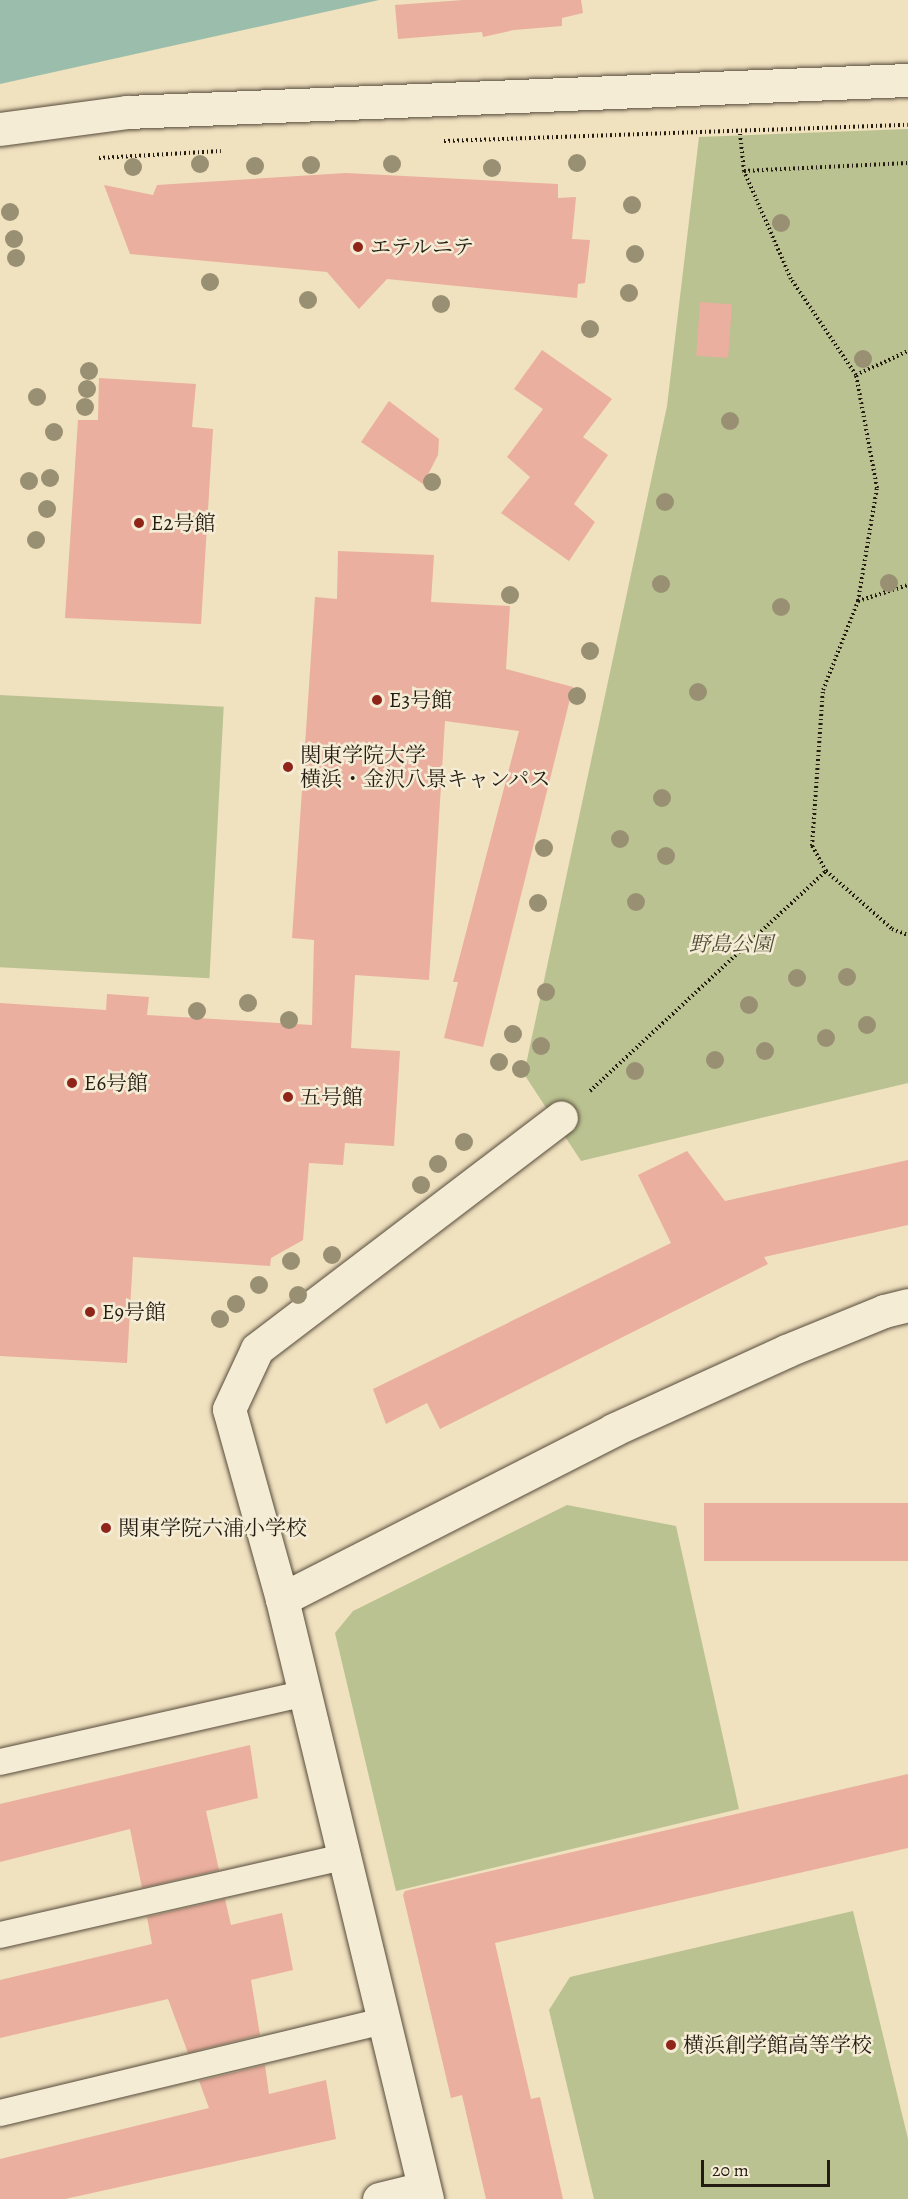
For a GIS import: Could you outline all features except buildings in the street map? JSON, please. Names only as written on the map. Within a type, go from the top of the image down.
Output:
[{"type":"street","points":[[0,129],[127,112],[908,80]]},
{"type":"street","points":[[379,2199],[425,2194],[282,1599],[228,1409],[257,1349],[561,1117]]},
{"type":"street","points":[[282,1599],[613,1430],[786,1351],[884,1311],[908,1305]]},
{"type":"lane","points":[[0,1762],[305,1693]]},
{"type":"lane","points":[[0,1935],[344,1857]]},
{"type":"lane","points":[[0,2113],[384,2021]]},
{"type":"path","points":[[441,142],[908,125]]},
{"type":"path","points":[[740,132],[744,171],[791,279],[856,375],[877,488],[858,601],[823,690],[812,846],[826,871],[892,930],[908,935]]},
{"type":"path","points":[[88,159],[229,150]]},
{"type":"path","points":[[744,171],[908,163]]},
{"type":"path","points":[[856,375],[908,351]]},
{"type":"path","points":[[858,601],[908,585]]},
{"type":"path","points":[[561,1117],[826,871]]},
{"type":"green space","name":"野島公園","points":[[908,129],[908,1083],[581,1161],[524,1074],[667,406],[699,137]]},
{"type":"green space","points":[[0,695],[224,707],[209,978],[0,967]]},
{"type":"green space","points":[[567,1505],[676,1526],[739,1809],[396,1891],[335,1633],[353,1611]]},
{"type":"green space","points":[[853,1911],[908,2139],[908,2199],[594,2199],[549,2010],[570,1977]]},
{"type":"shaded area","points":[[0,0],[379,0],[0,84]]},
{"type":"place","name":"エテルニテ","points":[[358,247]]},
{"type":"place","name":"E2号館","points":[[139,523]]},
{"type":"place","name":"E3号館","points":[[377,700]]},
{"type":"place","name":"関東学院大学 横浜・金沢八景キャンパス","points":[[288,767]]},
{"type":"place","name":"E6号館","points":[[72,1083]]},
{"type":"place","name":"五号館","points":[[288,1097]]},
{"type":"place","name":"E9号館","points":[[90,1312]]},
{"type":"place","name":"関東学院六浦小学校","points":[[106,1528]]},
{"type":"place","name":"横浜創学館高等学校","points":[[671,2045]]}]
